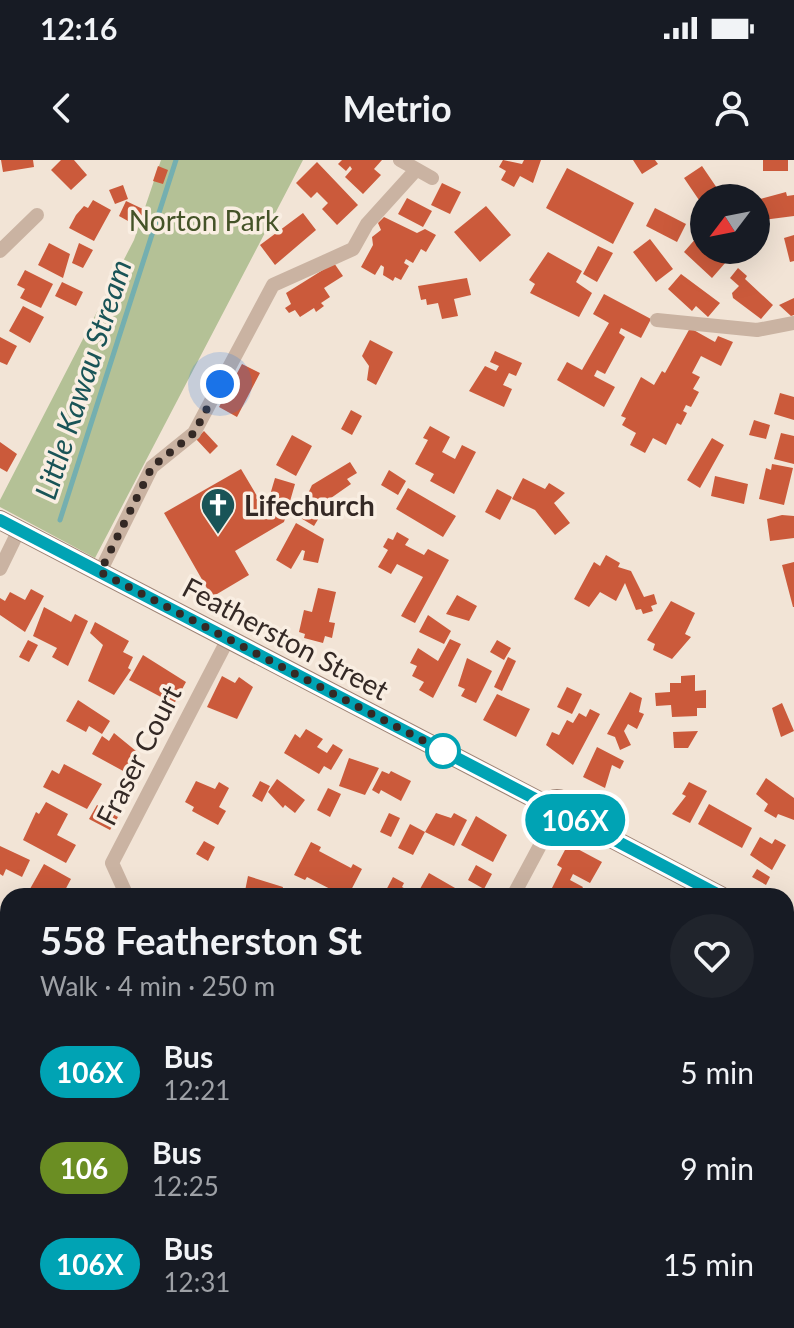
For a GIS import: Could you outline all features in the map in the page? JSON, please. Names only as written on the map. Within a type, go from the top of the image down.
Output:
[{"type":"main road","name":"Featherston Street","points":[[0,520],[228,639],[549,815],[554,800],[564,801],[570,808],[571,817],[706,888]]},
{"type":"street","points":[[400,160],[432,178]]},
{"type":"street","points":[[100,572],[152,467],[194,433],[273,285],[353,249],[367,224],[415,171]]},
{"type":"street","points":[[0,251],[37,215]]},
{"type":"street","points":[[657,320],[757,330],[794,323]]},
{"type":"street","points":[[0,569],[19,530]]},
{"type":"street","name":"Fraser Court","points":[[123,888],[112,863],[228,639]]},
{"type":"street","points":[[517,888],[549,815]]},
{"type":"green space","name":"Norton Park","points":[[161,160],[303,160],[95,558],[0,507],[0,500],[134,240]]},
{"type":"building","points":[[1,160],[33,160],[34,167],[3,172]]},
{"type":"building","points":[[61,160],[74,160],[87,175],[71,190],[51,170]]},
{"type":"building","points":[[342,160],[382,160],[374,169],[381,175],[363,194],[345,177],[352,169],[350,166],[346,171],[338,164]]},
{"type":"building","points":[[503,160],[522,164],[524,160],[541,160],[533,183],[520,176],[514,187],[501,180],[506,171],[499,167]]},
{"type":"building","points":[[633,160],[655,160],[658,164],[642,174]]},
{"type":"building","points":[[763,160],[788,160],[788,171],[763,171]]},
{"type":"building","points":[[317,162],[358,205],[337,225],[322,209],[328,203],[317,192],[311,198],[296,183]]},
{"type":"building","points":[[158,166],[168,170],[163,184],[153,181]]},
{"type":"building","points":[[702,166],[714,184],[690,184],[690,187],[684,178]]},
{"type":"building","points":[[567,168],[634,203],[613,244],[546,208]]},
{"type":"building","points":[[442,183],[461,192],[450,214],[431,205]]},
{"type":"building","points":[[123,185],[128,199],[115,204],[109,190]]},
{"type":"building","points":[[786,192],[787,196],[794,195],[794,216],[770,219],[770,196]]},
{"type":"building","points":[[407,198],[432,211],[423,227],[398,214]]},
{"type":"building","points":[[93,200],[111,210],[94,241],[69,228],[76,215],[84,206],[88,208]]},
{"type":"building","points":[[126,201],[145,210],[137,226],[119,216]]},
{"type":"building","points":[[486,206],[511,235],[480,262],[454,232]]},
{"type":"building","points":[[655,208],[686,224],[677,242],[646,226]]},
{"type":"building","points":[[303,213],[316,230],[275,265],[260,245]]},
{"type":"building","points":[[384,217],[417,233],[425,229],[436,235],[426,252],[421,249],[413,263],[406,259],[404,263],[409,266],[401,280],[395,277],[393,281],[383,275],[384,267],[381,265],[375,275],[361,267],[373,245],[372,237],[381,230],[378,223]]},
{"type":"building","points":[[794,235],[794,261],[790,262],[784,238]]},
{"type":"building","points":[[650,239],[673,269],[656,282],[633,252]]},
{"type":"building","points":[[49,243],[70,254],[63,278],[38,265]]},
{"type":"building","points":[[79,243],[93,250],[83,268],[72,263]]},
{"type":"building","points":[[598,246],[613,253],[597,282],[583,274]]},
{"type":"building","points":[[548,252],[582,271],[576,282],[592,293],[579,317],[530,293],[535,284],[529,280]]},
{"type":"building","points":[[334,263],[343,276],[324,288],[330,297],[321,303],[324,306],[300,317],[295,310],[289,313],[285,308],[291,304],[286,293]]},
{"type":"building","points":[[697,264],[724,264],[712,278]]},
{"type":"building","points":[[738,268],[747,276],[745,279],[773,305],[761,319],[733,298],[732,293],[739,286],[730,278]]},
{"type":"building","points":[[25,270],[53,284],[41,308],[20,298],[25,289],[17,285]]},
{"type":"building","points":[[681,274],[720,303],[708,317],[696,306],[692,311],[668,289]]},
{"type":"building","points":[[467,278],[471,295],[454,299],[458,316],[442,319],[438,303],[427,305],[426,299],[421,300],[418,286]]},
{"type":"building","points":[[62,282],[83,292],[76,306],[55,296]]},
{"type":"building","points":[[604,294],[651,319],[641,338],[621,328],[619,333],[625,337],[605,374],[597,370],[594,376],[615,387],[604,407],[557,380],[567,362],[582,370],[609,323],[593,314]]},
{"type":"building","points":[[794,298],[794,315],[791,316],[779,305]]},
{"type":"building","points":[[23,306],[44,317],[30,343],[9,331]]},
{"type":"building","points":[[690,328],[715,342],[718,336],[733,342],[721,366],[701,356],[692,373],[700,377],[693,389],[699,392],[691,407],[686,405],[683,411],[687,413],[681,425],[677,423],[666,445],[653,438],[645,453],[630,445],[636,433],[622,425],[626,418],[621,416],[641,377],[654,385],[662,371],[665,373]]},
{"type":"building","points":[[0,337],[17,346],[7,365],[0,362]]},
{"type":"building","points":[[370,340],[393,352],[376,385],[367,380],[369,366],[362,356]]},
{"type":"building","points":[[495,351],[522,363],[516,376],[509,373],[503,385],[512,389],[504,407],[469,391],[485,366],[496,371],[499,366],[490,362]]},
{"type":"building","points":[[242,364],[260,373],[237,417],[219,407]]},
{"type":"building","points":[[780,393],[794,397],[794,420],[774,414]]},
{"type":"building","points":[[351,410],[362,416],[352,435],[341,429]]},
{"type":"building","points":[[754,420],[770,425],[766,439],[749,435]]},
{"type":"building","points":[[430,426],[450,437],[442,452],[455,459],[462,445],[476,452],[454,494],[430,481],[434,474],[415,464],[428,440],[423,438]]},
{"type":"building","points":[[204,431],[218,446],[210,454],[196,439]]},
{"type":"building","points":[[781,433],[794,436],[794,464],[774,459]]},
{"type":"building","points":[[292,435],[312,446],[296,476],[276,465]]},
{"type":"building","points":[[712,438],[724,445],[700,488],[687,480]]},
{"type":"building","points":[[0,442],[17,454],[7,472],[0,468]]},
{"type":"building","points":[[350,462],[357,473],[347,479],[351,484],[331,498],[314,526],[299,517],[309,500],[306,498],[312,485]]},
{"type":"building","points":[[772,464],[793,468],[784,505],[759,499],[766,468],[771,470]]},
{"type":"building","name":"Lifechurch","points":[[241,469],[260,501],[270,495],[275,478],[295,484],[284,522],[235,551],[249,575],[212,597],[164,513]]},
{"type":"building","points":[[389,470],[406,481],[398,495],[381,485]]},
{"type":"building","points":[[715,476],[748,484],[744,504],[711,496]]},
{"type":"building","points":[[523,478],[545,489],[549,483],[565,493],[554,503],[570,523],[555,535],[535,510],[512,499]]},
{"type":"building","points":[[408,488],[456,516],[443,537],[396,509]]},
{"type":"building","points":[[497,489],[512,497],[500,520],[485,512]]},
{"type":"building","points":[[794,516],[794,538],[770,541],[767,519]]},
{"type":"building","points":[[296,523],[324,539],[318,563],[303,560],[305,551],[302,550],[291,569],[276,560]]},
{"type":"building","points":[[397,532],[409,539],[405,545],[424,555],[428,549],[449,560],[415,623],[401,616],[423,577],[397,564],[391,574],[378,567],[388,550],[383,547],[388,538],[393,540]]},
{"type":"building","points":[[606,555],[620,563],[618,567],[631,571],[644,597],[654,594],[657,604],[651,606],[653,611],[643,614],[641,609],[636,610],[625,583],[616,601],[600,592],[589,607],[574,599],[594,562],[600,566]]},
{"type":"building","points":[[794,562],[794,607],[793,607],[782,565]]},
{"type":"building","points":[[318,588],[336,592],[329,622],[335,623],[332,638],[325,636],[323,643],[304,638],[305,634],[299,632],[304,610],[312,612]]},
{"type":"building","points":[[31,589],[44,596],[25,632],[0,615],[0,598],[5,601],[10,592],[25,600]]},
{"type":"building","points":[[457,595],[477,606],[469,621],[446,614]]},
{"type":"building","points":[[671,601],[695,613],[685,634],[691,637],[672,659],[653,650],[655,644],[647,640]]},
{"type":"building","points":[[44,607],[71,622],[75,614],[88,621],[68,666],[52,657],[57,648],[33,636]]},
{"type":"building","points":[[428,615],[451,631],[444,644],[419,632]]},
{"type":"building","points":[[95,622],[129,641],[123,652],[133,657],[128,668],[131,670],[114,695],[88,681],[103,645],[90,633]]},
{"type":"building","points":[[450,639],[461,644],[433,698],[419,690],[424,682],[412,676],[417,666],[410,663],[418,648],[438,661]]},
{"type":"building","points":[[28,640],[38,645],[29,662],[19,657]]},
{"type":"building","points":[[497,640],[511,648],[504,660],[490,652]]},
{"type":"building","points":[[143,655],[186,682],[174,704],[129,680]]},
{"type":"building","points":[[508,657],[516,661],[502,691],[494,687]]},
{"type":"building","points":[[467,658],[492,671],[476,703],[461,696],[465,689],[458,686]]},
{"type":"building","points":[[695,675],[695,691],[706,690],[706,708],[697,708],[697,716],[672,717],[671,705],[656,706],[655,693],[670,692],[670,683],[681,683],[681,676]]},
{"type":"building","points":[[222,676],[235,683],[239,677],[253,687],[237,719],[207,707]]},
{"type":"building","points":[[567,687],[582,694],[572,714],[557,707]]},
{"type":"building","points":[[630,692],[642,698],[639,712],[644,714],[637,729],[628,724],[624,731],[631,745],[620,750],[615,737],[607,734]]},
{"type":"building","points":[[497,694],[530,709],[516,737],[483,720]]},
{"type":"building","points":[[78,700],[110,721],[102,734],[89,726],[86,732],[66,721]]},
{"type":"building","points":[[782,703],[794,731],[781,737],[772,708]]},
{"type":"building","points":[[590,709],[600,714],[573,765],[546,745],[552,732],[559,735],[567,720],[573,723],[579,713],[586,717]]},
{"type":"building","points":[[306,729],[323,739],[317,747],[327,753],[333,744],[343,750],[331,770],[324,766],[319,774],[284,753],[295,734],[300,738]]},
{"type":"building","points":[[698,731],[688,748],[674,748],[673,732]]},
{"type":"building","points":[[114,733],[136,751],[125,772],[92,754],[102,736],[109,741]]},
{"type":"building","points":[[597,747],[624,761],[620,769],[612,765],[605,788],[583,777]]},
{"type":"building","points":[[349,758],[379,768],[365,795],[339,786]]},
{"type":"building","points":[[64,764],[102,784],[87,809],[43,787],[52,770],[59,774]]},
{"type":"building","points":[[382,771],[389,774],[391,771],[411,781],[401,801],[381,790],[379,794],[372,790]]},
{"type":"building","points":[[766,778],[794,798],[794,820],[778,814],[776,818],[764,811],[768,804],[756,794]]},
{"type":"building","points":[[277,779],[305,800],[295,813],[285,805],[283,808],[268,792]]},
{"type":"building","points":[[196,781],[215,789],[219,782],[229,788],[219,807],[226,811],[218,825],[192,811],[194,807],[185,802]]},
{"type":"building","points":[[260,781],[270,786],[262,802],[252,796]]},
{"type":"building","points":[[689,782],[707,791],[690,823],[672,814],[686,796],[682,794]]},
{"type":"building","points":[[328,788],[341,794],[330,817],[317,810]]},
{"type":"building","points":[[46,802],[68,814],[57,835],[76,845],[66,863],[23,840],[36,812],[39,814]]},
{"type":"building","points":[[709,804],[752,828],[742,848],[698,824]]},
{"type":"building","points":[[97,805],[118,817],[110,830],[89,819]]},
{"type":"building","points":[[389,813],[400,818],[391,837],[380,832]]},
{"type":"building","points":[[436,813],[451,818],[454,813],[467,820],[454,846],[425,832]]},
{"type":"building","points":[[476,816],[507,835],[493,862],[461,845]]},
{"type":"building","points":[[410,824],[425,832],[413,855],[398,848]]},
{"type":"building","points":[[760,837],[772,844],[775,839],[786,845],[772,870],[750,855]]},
{"type":"building","points":[[204,841],[215,847],[208,861],[196,854]]},
{"type":"building","points":[[311,842],[321,847],[319,851],[351,868],[353,864],[362,869],[352,888],[328,888],[307,877],[305,880],[294,875]]},
{"type":"building","points":[[0,846],[30,860],[22,877],[6,869],[3,876],[0,874]]},
{"type":"building","points":[[572,846],[602,862],[590,883],[573,874],[570,880],[582,888],[552,888],[562,868],[557,865],[566,848]]},
{"type":"building","points":[[44,864],[71,879],[66,888],[30,888]]},
{"type":"building","points":[[476,865],[492,874],[485,888],[468,880]]},
{"type":"building","points":[[757,869],[770,877],[766,885],[752,877]]},
{"type":"building","points":[[429,873],[455,888],[421,888]]},
{"type":"building","points":[[248,876],[283,887],[283,888],[246,888]]},
{"type":"building","points":[[393,877],[404,883],[404,888],[387,888]]},
{"type":"waterway","name":"Little Kawau Stream","points":[[60,520],[176,160]]},
{"type":"bus line","name":"106X","points":[[0,520],[547,805],[554,800],[564,801],[570,808],[571,817],[706,888]]},
{"type":"place","name":"Lifechurch","points":[[218,536]]},
{"type":"route","points":[[220,384],[194,433],[152,467],[100,572],[443,751]]}]
